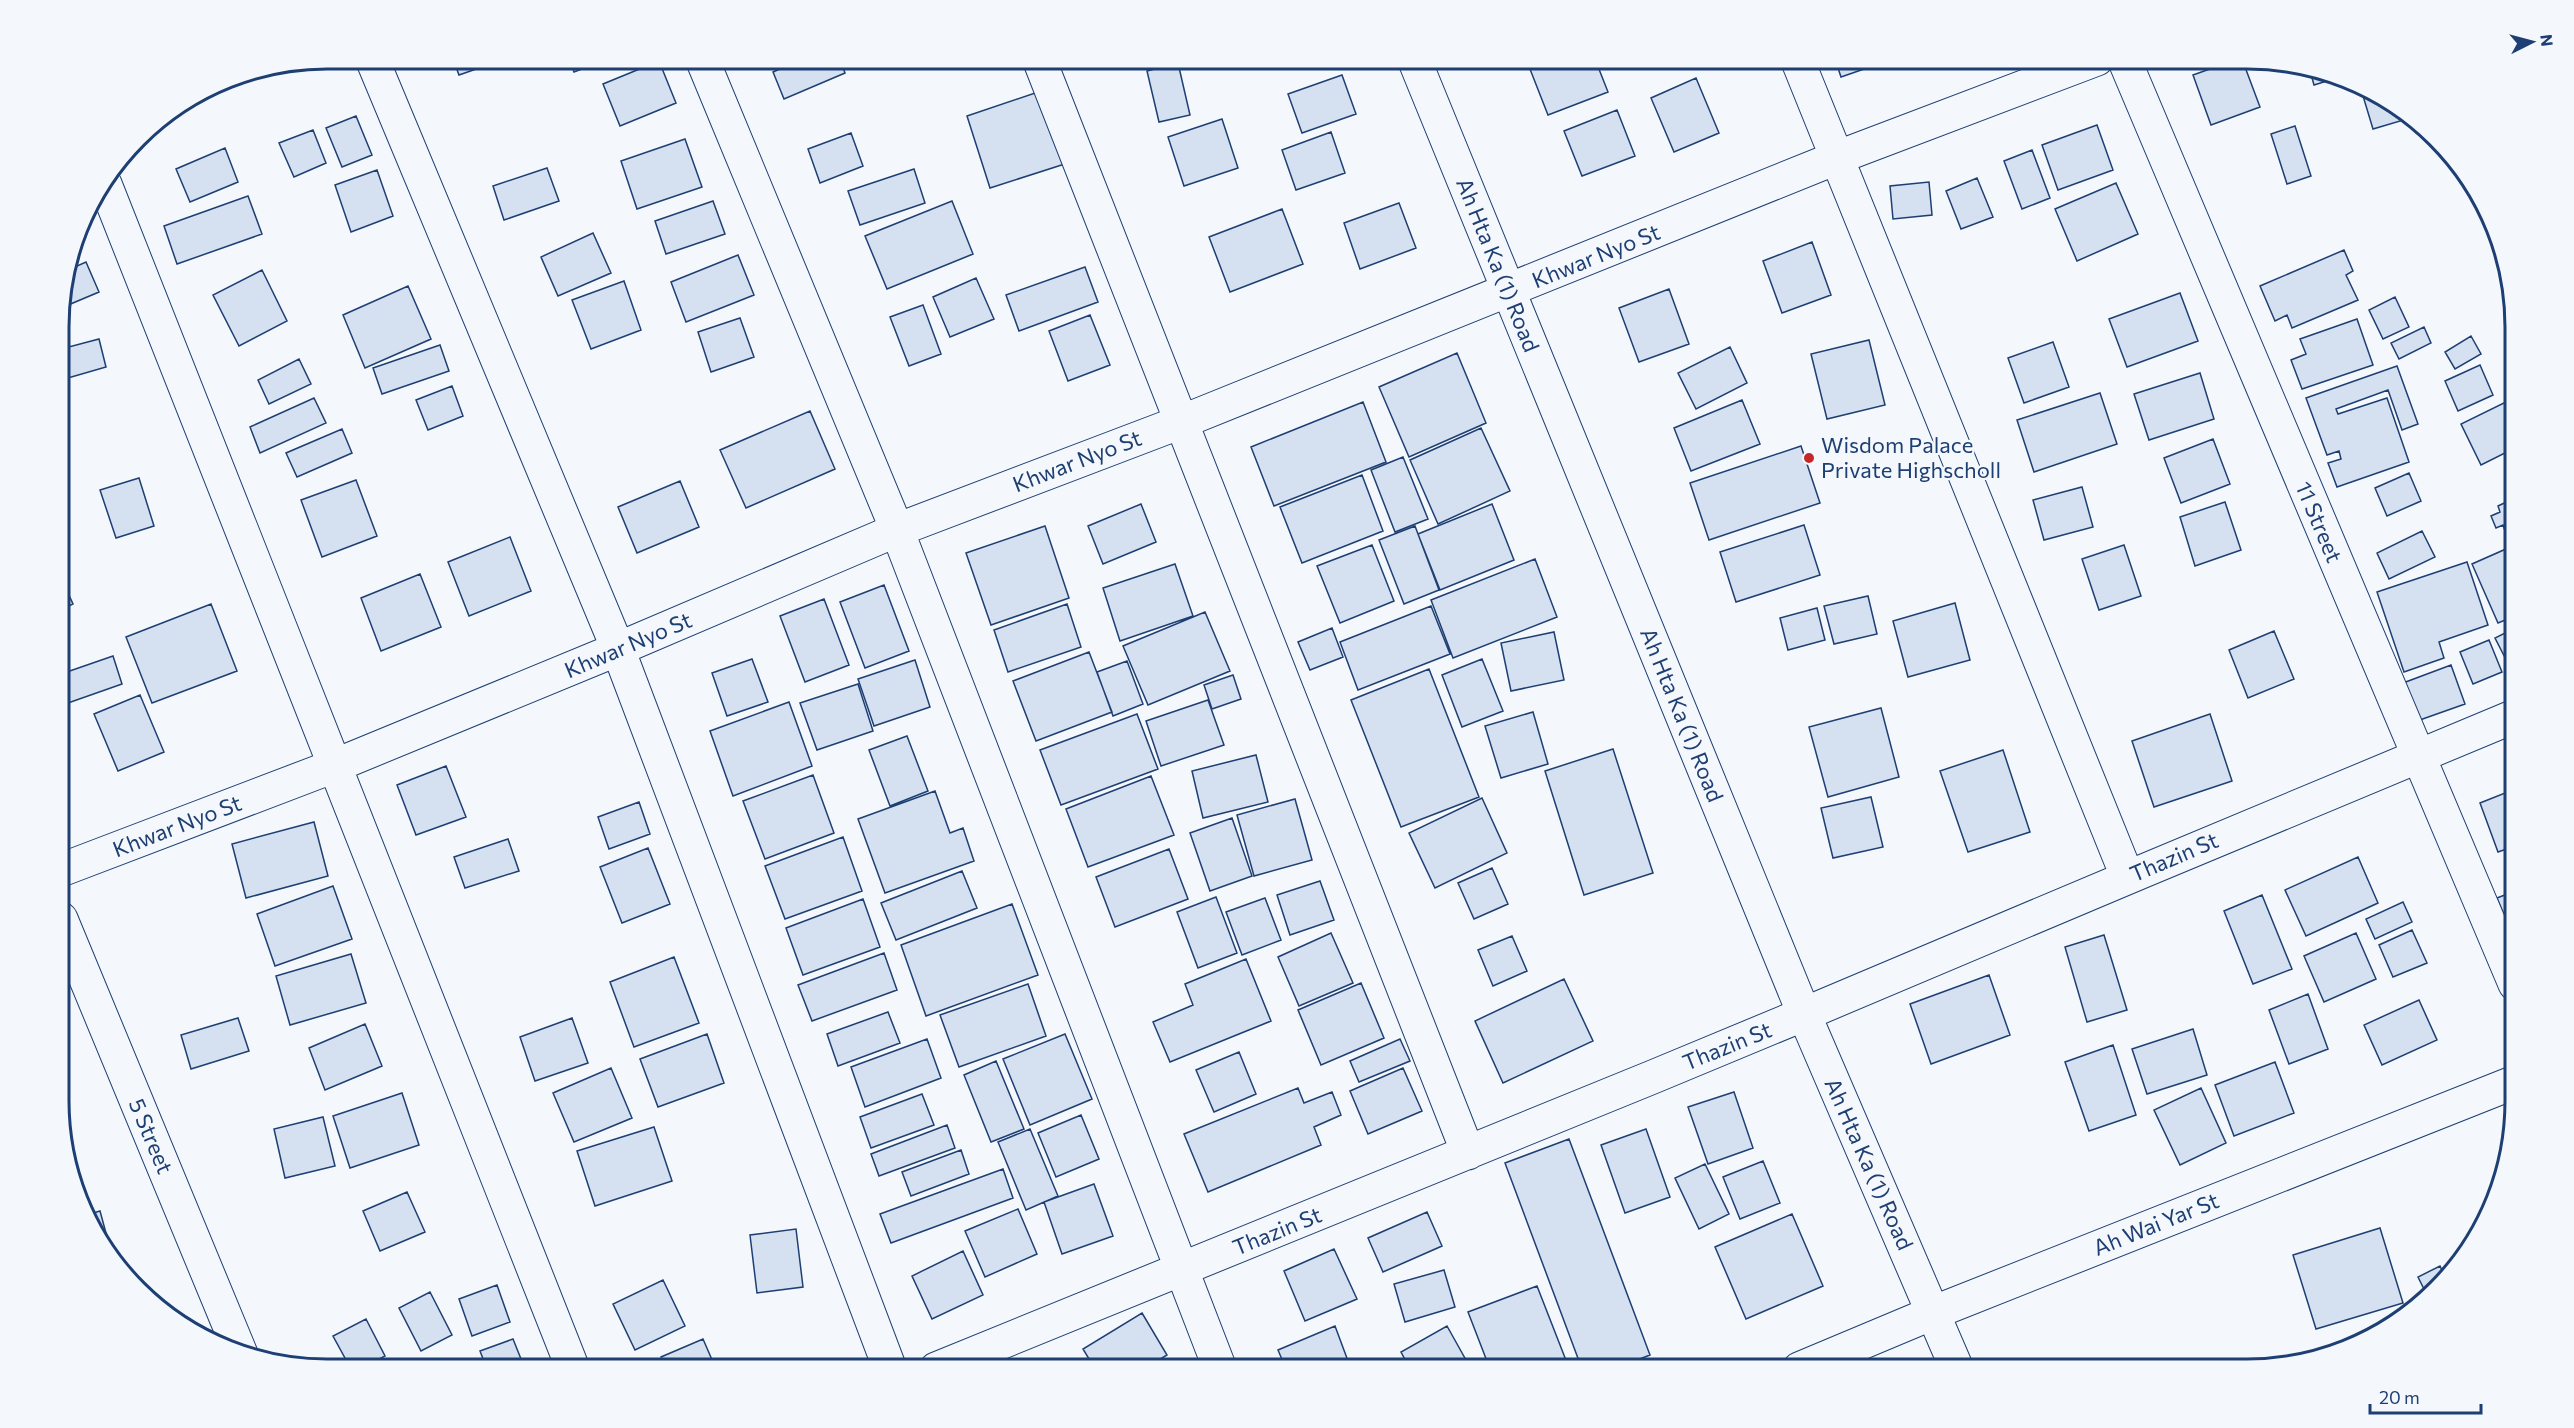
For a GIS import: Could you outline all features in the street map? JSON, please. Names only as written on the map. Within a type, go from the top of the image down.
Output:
[{"type":"street","points":[[377,69],[618,649],[886,1359]]},
{"type":"street","points":[[707,69],[897,530],[1216,1359]]},
{"type":"street","points":[[1043,69],[1468,1153]]},
{"type":"street","name":"Ah Hta Ka (1) Road","points":[[1418,69],[1804,1014],[1935,1312],[1953,1359]]},
{"type":"street","points":[[1801,69],[2127,876]]},
{"type":"street","name":"Khwar Nyo St","points":[[69,867],[334,766],[618,649],[897,530],[1181,422],[1836,159],[2069,69]]},
{"type":"street","name":"11 Street","points":[[2129,69],[2505,961]]},
{"type":"street","points":[[108,191],[569,1359]]},
{"type":"street","name":"Thazin St","points":[[961,1359],[1181,1271],[1804,1014],[2127,876],[2505,720]]},
{"type":"street","name":"5 Street","points":[[69,938],[237,1342]]},
{"type":"street","name":"Ah Wai Yar St","points":[[1823,1359],[1935,1312],[2505,1086]]},
{"type":"building","points":[[457,69],[476,69],[459,75]]},
{"type":"building","points":[[640,69],[662,69],[676,103],[620,126],[603,84]]},
{"type":"building","points":[[780,69],[844,69],[845,73],[784,99],[773,72]]},
{"type":"building","points":[[1179,69],[1190,115],[1159,122],[1147,71]]},
{"type":"building","points":[[1530,69],[1599,69],[1608,92],[1548,115]]},
{"type":"building","points":[[1838,69],[1864,69],[1841,77]]},
{"type":"building","points":[[2210,69],[2246,69],[2260,107],[2211,125],[2193,75]]},
{"type":"building","points":[[1342,75],[1356,114],[1302,133],[1288,94]]},
{"type":"building","points":[[1696,78],[1719,133],[1674,152],[1651,98]]},
{"type":"building","points":[[2312,78],[2325,82],[2314,85]]},
{"type":"building","points":[[1047,89],[1071,162],[990,188],[967,116]]},
{"type":"building","points":[[2363,97],[2402,120],[2373,129]]},
{"type":"building","points":[[1617,110],[1635,156],[1582,176],[1564,131]]},
{"type":"building","points":[[356,116],[372,155],[342,167],[326,128]]},
{"type":"building","points":[[1222,119],[1238,168],[1184,186],[1168,137]]},
{"type":"building","points":[[2097,125],[2113,170],[2058,190],[2042,145]]},
{"type":"building","points":[[2295,126],[2311,176],[2287,184],[2271,134]]},
{"type":"building","points":[[313,130],[326,163],[294,177],[279,143]]},
{"type":"building","points":[[1331,132],[1345,173],[1296,190],[1282,150]]},
{"type":"building","points":[[851,133],[863,166],[820,183],[808,149]]},
{"type":"building","points":[[685,139],[702,187],[637,209],[621,161]]},
{"type":"building","points":[[225,148],[238,182],[190,202],[176,169]]},
{"type":"building","points":[[2032,150],[2050,198],[2022,209],[2004,161]]},
{"type":"building","points":[[547,168],[559,201],[504,220],[493,186]]},
{"type":"building","points":[[914,169],[925,203],[860,225],[848,191]]},
{"type":"building","points":[[377,170],[393,216],[351,232],[335,185]]},
{"type":"building","points":[[1977,178],[1993,217],[1961,229],[1946,191]]},
{"type":"building","points":[[1929,182],[1932,215],[1893,219],[1890,186]]},
{"type":"building","points":[[2116,183],[2138,234],[2077,261],[2055,209]]},
{"type":"building","points":[[248,196],[262,234],[177,264],[164,226]]},
{"type":"building","points":[[713,201],[725,234],[666,254],[655,221]]},
{"type":"building","points":[[952,201],[973,254],[887,289],[865,236]]},
{"type":"building","points":[[1399,203],[1416,248],[1360,269],[1344,223]]},
{"type":"building","points":[[1282,209],[1303,264],[1230,292],[1209,237]]},
{"type":"building","points":[[593,233],[611,273],[558,296],[541,257]]},
{"type":"building","points":[[1812,242],[1831,295],[1782,313],[1763,261]]},
{"type":"building","points":[[2344,250],[2353,271],[2346,275],[2358,300],[2292,328],[2287,315],[2275,321],[2260,286]]},
{"type":"building","points":[[738,255],[754,295],[686,322],[671,282]]},
{"type":"building","points":[[86,262],[99,292],[70,304],[71,293],[77,266]]},
{"type":"building","points":[[1085,267],[1098,302],[1019,331],[1006,295]]},
{"type":"building","points":[[262,270],[287,321],[239,346],[213,295]]},
{"type":"building","points":[[976,278],[994,319],[950,337],[933,297]]},
{"type":"building","points":[[624,281],[641,330],[591,349],[572,300]]},
{"type":"building","points":[[408,286],[431,339],[365,368],[343,315]]},
{"type":"building","points":[[1669,289],[1689,344],[1639,362],[1619,308]]},
{"type":"building","points":[[2180,293],[2198,341],[2127,367],[2109,319]]},
{"type":"building","points":[[2395,297],[2409,327],[2383,339],[2369,310]]},
{"type":"building","points":[[923,305],[941,354],[909,366],[890,317]]},
{"type":"building","points":[[1090,315],[1110,365],[1068,381],[1049,331]]},
{"type":"building","points":[[740,318],[754,357],[711,372],[698,332]]},
{"type":"building","points":[[2357,319],[2373,365],[2302,389],[2291,360],[2306,354],[2300,339]]},
{"type":"building","points":[[2424,327],[2431,343],[2399,359],[2391,343]]},
{"type":"building","points":[[2471,336],[2481,354],[2455,369],[2445,352]]},
{"type":"building","points":[[99,339],[106,367],[69,378],[69,347]]},
{"type":"building","points":[[1869,340],[1885,405],[1827,419],[1811,354]]},
{"type":"building","points":[[2053,342],[2069,387],[2024,403],[2008,358]]},
{"type":"building","points":[[440,345],[449,371],[382,394],[373,368]]},
{"type":"building","points":[[1730,347],[1747,383],[1696,409],[1678,373]]},
{"type":"building","points":[[1457,353],[1486,423],[1409,457],[1379,387]]},
{"type":"building","points":[[299,359],[311,384],[269,404],[258,380]]},
{"type":"building","points":[[2480,365],[2493,395],[2458,411],[2445,381]]},
{"type":"building","points":[[2397,366],[2418,424],[2402,430],[2388,390],[2336,409],[2338,414],[2387,398],[2409,462],[2337,487],[2328,463],[2341,459],[2339,451],[2327,455],[2306,398]]},
{"type":"building","points":[[2200,373],[2214,419],[2149,440],[2134,394]]},
{"type":"building","points":[[452,386],[463,416],[428,430],[416,400]]},
{"type":"building","points":[[2100,393],[2117,444],[2034,472],[2017,420]]},
{"type":"building","points":[[314,398],[326,423],[260,453],[250,427]]},
{"type":"building","points":[[1742,400],[1760,444],[1691,471],[1674,428]]},
{"type":"building","points":[[1363,402],[1386,462],[1274,506],[1251,447]]},
{"type":"building","points":[[2505,402],[2505,453],[2481,465],[2461,424]]},
{"type":"building","points":[[810,411],[835,469],[746,508],[720,450]]},
{"type":"building","points":[[1481,428],[1510,491],[1438,524],[1410,460]]},
{"type":"building","points":[[342,429],[352,453],[297,477],[286,453]]},
{"type":"building","points":[[2213,439],[2230,484],[2181,503],[2164,458]]},
{"type":"building","points":[[1801,446],[1820,503],[1709,540],[1690,483]]},
{"type":"building","points":[[1403,457],[1428,519],[1395,532],[1371,470]]},
{"type":"building","points":[[2409,473],[2421,501],[2387,516],[2375,488]]},
{"type":"building","points":[[1362,475],[1383,531],[1302,563],[1280,507]]},
{"type":"building","points":[[139,478],[154,526],[116,538],[100,490]]},
{"type":"building","points":[[356,480],[377,536],[322,557],[301,500]]},
{"type":"building","points":[[680,481],[699,527],[637,553],[618,507]]},
{"type":"building","points":[[2082,487],[2093,527],[2044,540],[2033,500]]},
{"type":"building","points":[[2225,502],[2241,550],[2195,566],[2180,517]]},
{"type":"building","points":[[2505,503],[2505,531],[2503,525],[2496,528],[2491,516],[2500,512],[2498,506]]},
{"type":"building","points":[[1141,504],[1156,542],[1103,564],[1088,526]]},
{"type":"building","points":[[1492,504],[1514,560],[1440,590],[1418,534]]},
{"type":"building","points":[[1804,525],[1820,575],[1736,602],[1720,552]]},
{"type":"building","points":[[1045,526],[1069,598],[991,625],[966,553]]},
{"type":"building","points":[[1415,526],[1439,590],[1404,604],[1379,540]]},
{"type":"building","points":[[2422,531],[2435,557],[2389,579],[2377,553]]},
{"type":"building","points":[[510,537],[531,591],[469,616],[448,562]]},
{"type":"building","points":[[1372,545],[1394,601],[1340,623],[1317,566]]},
{"type":"building","points":[[2124,545],[2141,596],[2099,610],[2082,559]]},
{"type":"building","points":[[2505,549],[2505,620],[2498,623],[2472,564]]},
{"type":"building","points":[[1535,559],[1557,617],[1453,658],[1431,600]]},
{"type":"building","points":[[2467,562],[2488,625],[2439,642],[2444,658],[2404,672],[2377,592]]},
{"type":"building","points":[[1175,564],[1193,616],[1120,641],[1103,588]]},
{"type":"building","points":[[420,574],[441,627],[381,651],[361,598]]},
{"type":"building","points":[[884,585],[909,651],[865,668],[840,602]]},
{"type":"building","points":[[1868,596],[1877,634],[1834,644],[1824,606]]},
{"type":"building","points":[[824,599],[849,665],[805,682],[780,616]]},
{"type":"building","points":[[1955,603],[1970,660],[1908,677],[1893,621]]},
{"type":"building","points":[[211,604],[237,671],[152,703],[126,637]]},
{"type":"building","points":[[1067,604],[1081,647],[1008,672],[994,630]]},
{"type":"building","points":[[1431,606],[1450,654],[1358,690],[1340,642]]},
{"type":"building","points":[[1817,608],[1825,640],[1788,650],[1780,618]]},
{"type":"building","points":[[1205,612],[1230,671],[1148,705],[1123,646]]},
{"type":"building","points":[[1332,628],[1343,657],[1310,670],[1298,642]]},
{"type":"building","points":[[2274,631],[2294,679],[2248,698],[2229,650]]},
{"type":"building","points":[[1554,632],[1564,680],[1511,691],[1501,643]]},
{"type":"building","points":[[2505,633],[2505,658],[2495,638]]},
{"type":"building","points":[[2489,640],[2502,672],[2473,684],[2460,652]]},
{"type":"building","points":[[1089,652],[1112,712],[1036,741],[1013,681]]},
{"type":"building","points":[[113,656],[122,684],[69,703],[69,671]]},
{"type":"building","points":[[752,659],[768,702],[727,716],[712,673]]},
{"type":"building","points":[[1482,659],[1503,711],[1462,727],[1442,675]]},
{"type":"building","points":[[915,660],[930,707],[874,726],[858,679]]},
{"type":"building","points":[[1127,661],[1143,704],[1113,716],[1097,672]]},
{"type":"building","points":[[2451,665],[2465,704],[2417,721],[2403,683]]},
{"type":"building","points":[[1429,669],[1479,797],[1401,827],[1351,700]]},
{"type":"building","points":[[1233,675],[1241,699],[1212,709],[1204,685]]},
{"type":"building","points":[[858,684],[873,731],[817,750],[800,703]]},
{"type":"building","points":[[140,695],[164,752],[118,771],[94,714]]},
{"type":"building","points":[[1208,700],[1224,745],[1161,766],[1146,721]]},
{"type":"building","points":[[789,702],[812,766],[733,796],[710,731]]},
{"type":"building","points":[[1881,708],[1899,777],[1828,797],[1809,727]]},
{"type":"building","points":[[1533,712],[1548,764],[1501,778],[1485,726]]},
{"type":"building","points":[[1137,714],[1158,769],[1061,805],[1040,750]]},
{"type":"building","points":[[2210,714],[2232,781],[2154,807],[2132,741]]},
{"type":"building","points":[[907,736],[928,791],[890,806],[869,750]]},
{"type":"building","points":[[1613,749],[1653,873],[1584,895],[1545,771]]},
{"type":"building","points":[[2003,750],[2030,832],[1968,852],[1940,771]]},
{"type":"building","points":[[1256,755],[1268,802],[1203,818],[1192,771]]},
{"type":"building","points":[[446,766],[466,817],[416,835],[397,785]]},
{"type":"building","points":[[813,775],[834,833],[765,859],[743,801]]},
{"type":"building","points":[[1151,776],[1174,835],[1088,867],[1066,809]]},
{"type":"building","points":[[935,791],[950,833],[963,828],[974,861],[885,893],[858,819]]},
{"type":"building","points":[[2505,793],[2505,850],[2498,852],[2480,803]]},
{"type":"building","points":[[1871,797],[1883,847],[1833,858],[1821,808]]},
{"type":"building","points":[[1482,798],[1507,853],[1435,888],[1409,833]]},
{"type":"building","points":[[1295,799],[1312,860],[1254,876],[1237,815]]},
{"type":"building","points":[[639,802],[650,834],[609,849],[598,817]]},
{"type":"building","points":[[1232,818],[1252,876],[1210,891],[1190,833]]},
{"type":"building","points":[[314,822],[328,876],[246,898],[232,844]]},
{"type":"building","points":[[843,837],[862,891],[785,919],[765,866]]},
{"type":"building","points":[[508,839],[519,871],[465,888],[454,857]]},
{"type":"building","points":[[648,848],[670,904],[622,923],[600,867]]},
{"type":"building","points":[[1169,849],[1188,899],[1115,927],[1096,877]]},
{"type":"building","points":[[2358,857],[2378,903],[2306,936],[2285,890]]},
{"type":"building","points":[[1492,868],[1508,904],[1474,919],[1458,883]]},
{"type":"building","points":[[962,871],[977,908],[896,940],[881,903]]},
{"type":"building","points":[[1320,881],[1334,920],[1290,935],[1277,895]]},
{"type":"building","points":[[333,886],[352,939],[275,966],[257,914]]},
{"type":"building","points":[[2262,895],[2292,969],[2253,984],[2224,911]]},
{"type":"building","points":[[2505,895],[2505,917],[2497,898]]},
{"type":"building","points":[[1216,897],[1237,953],[1198,968],[1177,912]]},
{"type":"building","points":[[1265,898],[1281,940],[1242,955],[1226,912]]},
{"type":"building","points":[[863,899],[880,947],[803,975],[786,928]]},
{"type":"building","points":[[2403,902],[2412,922],[2375,939],[2366,919]]},
{"type":"building","points":[[1012,904],[1038,975],[926,1016],[901,945]]},
{"type":"building","points":[[2412,930],[2427,963],[2393,977],[2379,945]]},
{"type":"building","points":[[1331,933],[1353,983],[1299,1006],[1278,957]]},
{"type":"building","points":[[2356,933],[2376,979],[2324,1002],[2304,956]]},
{"type":"building","points":[[2104,935],[2127,1010],[2087,1022],[2065,947]]},
{"type":"building","points":[[1512,936],[1527,971],[1493,986],[1478,950]]},
{"type":"building","points":[[884,953],[897,990],[812,1021],[798,985]]},
{"type":"building","points":[[351,954],[366,1003],[290,1025],[276,976]]},
{"type":"building","points":[[674,957],[699,1023],[634,1047],[610,982]]},
{"type":"building","points":[[1246,959],[1271,1021],[1170,1062],[1153,1022],[1193,1005],[1185,984]]},
{"type":"building","points":[[1989,975],[2010,1035],[1931,1064],[1910,1004]]},
{"type":"building","points":[[1564,979],[1593,1041],[1503,1083],[1475,1021]]},
{"type":"building","points":[[1361,983],[1384,1038],[1321,1065],[1298,1010]]},
{"type":"building","points":[[1028,984],[1046,1036],[959,1067],[940,1015]]},
{"type":"building","points":[[2308,994],[2328,1049],[2289,1064],[2269,1010]]},
{"type":"building","points":[[2419,1000],[2437,1040],[2382,1065],[2364,1025]]},
{"type":"building","points":[[888,1012],[900,1043],[838,1066],[827,1034]]},
{"type":"building","points":[[238,1018],[249,1051],[191,1069],[181,1035]]},
{"type":"building","points":[[572,1018],[588,1063],[535,1081],[520,1037]]},
{"type":"building","points":[[365,1024],[382,1066],[325,1090],[309,1048]]},
{"type":"building","points":[[2193,1029],[2207,1075],[2147,1094],[2132,1049]]},
{"type":"building","points":[[707,1034],[724,1083],[658,1107],[640,1059]]},
{"type":"building","points":[[1065,1034],[1092,1099],[1030,1125],[1003,1059]]},
{"type":"building","points":[[927,1039],[941,1078],[865,1107],[851,1067]]},
{"type":"building","points":[[1400,1039],[1410,1061],[1359,1082],[1350,1061]]},
{"type":"building","points":[[2113,1045],[2136,1115],[2089,1131],[2065,1062]]},
{"type":"building","points":[[1239,1052],[1256,1094],[1214,1112],[1196,1070]]},
{"type":"building","points":[[996,1061],[1024,1129],[991,1142],[964,1075]]},
{"type":"building","points":[[2275,1062],[2294,1113],[2234,1136],[2215,1085]]},
{"type":"building","points":[[611,1068],[632,1118],[574,1142],[553,1093]]},
{"type":"building","points":[[1403,1068],[1422,1111],[1368,1134],[1350,1091]]},
{"type":"building","points":[[1298,1088],[1304,1103],[1332,1092],[1341,1115],[1314,1127],[1321,1145],[1208,1192],[1184,1134]]},
{"type":"building","points":[[2201,1088],[2226,1143],[2180,1165],[2154,1110]]},
{"type":"building","points":[[1734,1092],[1753,1148],[1708,1164],[1688,1107]]},
{"type":"building","points":[[402,1093],[419,1145],[350,1168],[333,1116]]},
{"type":"building","points":[[922,1094],[934,1125],[871,1148],[860,1117]]},
{"type":"building","points":[[1081,1115],[1099,1159],[1056,1177],[1038,1133]]},
{"type":"building","points":[[323,1117],[335,1166],[285,1178],[274,1129]]},
{"type":"building","points":[[947,1125],[955,1148],[879,1176],[871,1154]]},
{"type":"building","points":[[654,1127],[672,1181],[595,1206],[577,1151]]},
{"type":"building","points":[[1030,1129],[1058,1196],[1026,1210],[998,1142]]},
{"type":"building","points":[[1646,1129],[1670,1197],[1625,1213],[1601,1145]]},
{"type":"building","points":[[1569,1139],[1650,1355],[1640,1359],[1578,1359],[1505,1163]]},
{"type":"building","points":[[961,1150],[969,1174],[911,1196],[902,1172]]},
{"type":"building","points":[[1763,1161],[1780,1203],[1740,1219],[1723,1177]]},
{"type":"building","points":[[1705,1164],[1729,1214],[1699,1229],[1675,1178]]},
{"type":"building","points":[[1003,1169],[1013,1198],[891,1243],[880,1214]]},
{"type":"building","points":[[1094,1184],[1113,1236],[1062,1254],[1044,1202]]},
{"type":"building","points":[[407,1192],[425,1232],[380,1251],[363,1211]]},
{"type":"building","points":[[1018,1209],[1037,1254],[985,1277],[965,1231]]},
{"type":"building","points":[[100,1211],[106,1234],[96,1215],[95,1213]]},
{"type":"building","points":[[1427,1212],[1442,1246],[1383,1272],[1368,1238]]},
{"type":"building","points":[[1792,1214],[1823,1286],[1746,1319],[1715,1247]]},
{"type":"building","points":[[2380,1228],[2403,1303],[2316,1329],[2293,1255]]},
{"type":"building","points":[[796,1229],[803,1287],[757,1293],[750,1235]]},
{"type":"building","points":[[1334,1249],[1357,1299],[1305,1321],[1284,1271]]},
{"type":"building","points":[[963,1251],[983,1295],[932,1319],[912,1276]]},
{"type":"building","points":[[2440,1266],[2442,1270],[2424,1288],[2418,1277]]},
{"type":"building","points":[[1444,1270],[1455,1307],[1405,1322],[1394,1284]]},
{"type":"building","points":[[663,1280],[685,1326],[635,1350],[613,1304]]},
{"type":"building","points":[[497,1285],[510,1322],[472,1336],[459,1299]]},
{"type":"building","points":[[1537,1286],[1565,1359],[1486,1359],[1468,1312]]},
{"type":"building","points":[[430,1292],[452,1335],[421,1351],[399,1308]]},
{"type":"building","points":[[1142,1313],[1167,1355],[1160,1359],[1089,1359],[1083,1349]]},
{"type":"building","points":[[366,1319],[385,1356],[379,1359],[346,1359],[333,1336]]},
{"type":"building","points":[[1335,1326],[1347,1359],[1282,1359],[1278,1350]]},
{"type":"building","points":[[1447,1326],[1465,1359],[1405,1359],[1401,1352]]},
{"type":"building","points":[[513,1339],[521,1359],[483,1359],[480,1351]]},
{"type":"building","points":[[703,1339],[712,1359],[662,1359],[661,1357]]},
{"type":"place","name":"Wisdom Palace Private Highscholl","points":[[1809,458]]}]
